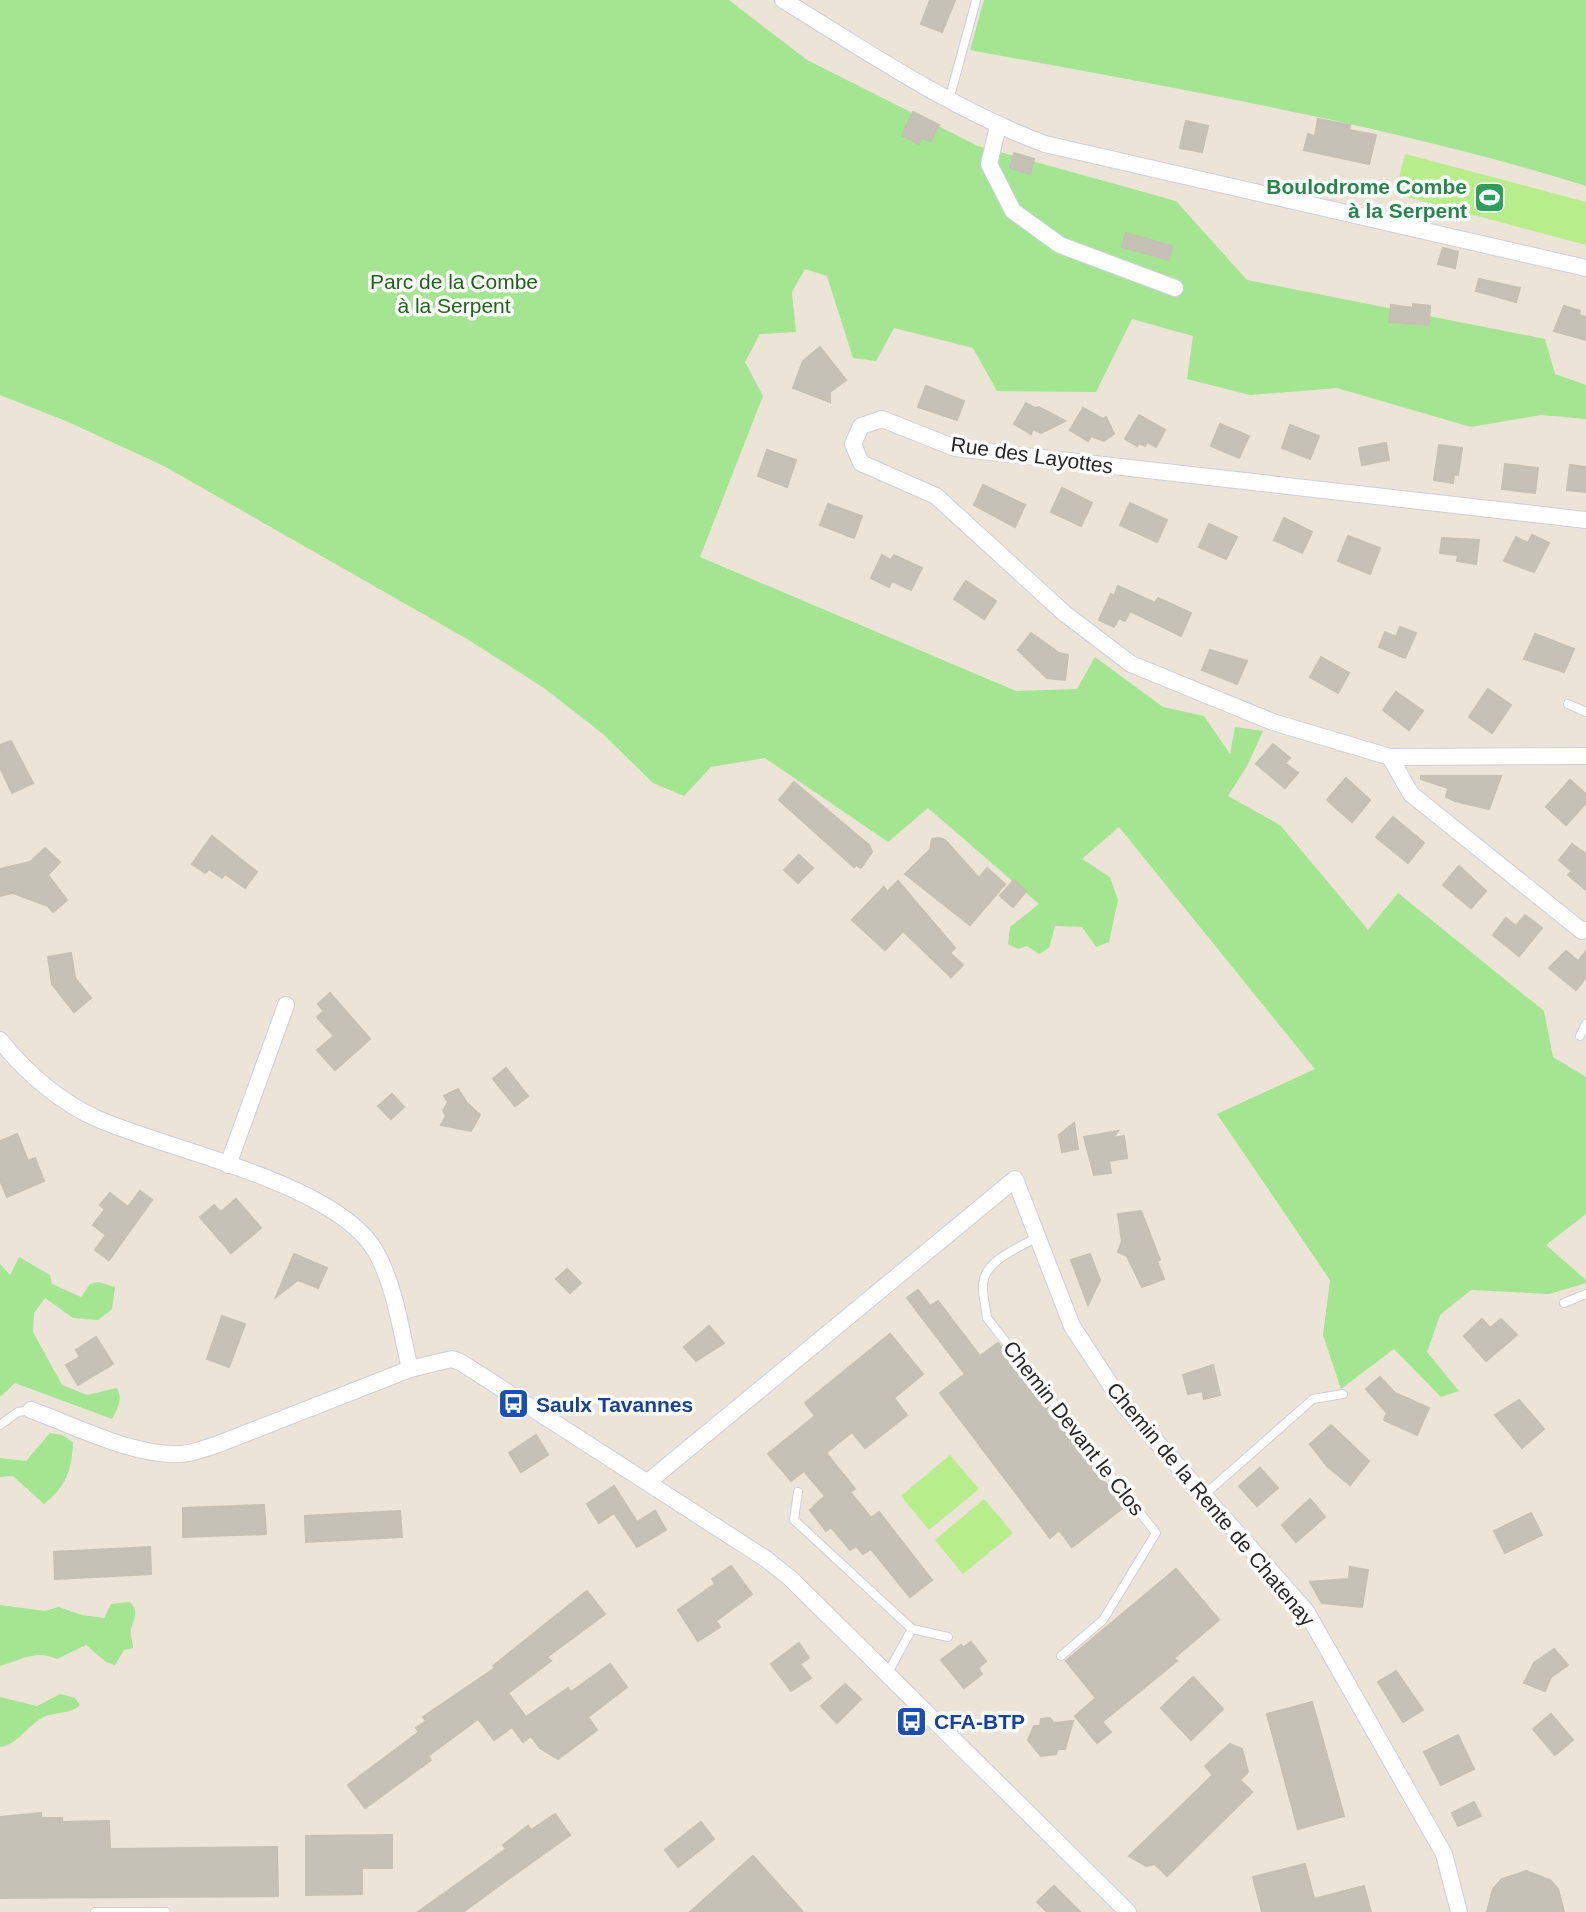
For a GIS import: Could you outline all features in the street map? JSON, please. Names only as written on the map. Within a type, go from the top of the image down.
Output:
[{"type":"street","points":[[783,0],[949,100],[998,126],[1045,144],[1586,268]]},
{"type":"street","points":[[998,126],[989,164],[1013,211],[1060,246],[1175,288]]},
{"type":"street","name":"Rue des Layottes","points":[[1586,520],[955,448],[882,419],[861,426],[853,444],[861,463],[936,496],[1064,612],[1132,664],[1273,722],[1390,757],[1586,756]]},
{"type":"street","points":[[1390,757],[1411,793],[1582,930],[1586,930]]},
{"type":"street","points":[[228,1165],[286,1005]]},
{"type":"street","points":[[0,1040],[41,1082],[97,1119],[318,1200],[355,1225],[375,1250],[386,1272],[410,1368]]},
{"type":"street","name":"Chemin de la Rente de Chatenay","points":[[648,1482],[1015,1179],[1072,1326],[1123,1404],[1306,1611],[1444,1854],[1459,1912]]},
{"type":"street","points":[[31,1410],[134,1448],[156,1454],[184,1454],[216,1445],[410,1368],[452,1359],[463,1363],[648,1482],[790,1578],[1128,1912]]},
{"type":"lane","points":[[949,100],[976,1]]},
{"type":"lane","points":[[1568,704],[1586,712]]},
{"type":"lane","points":[[1580,1036],[1586,1024]]},
{"type":"lane","name":"Chemin Devant le Clos","points":[[1037,1237],[1010,1251],[991,1266],[982,1282],[987,1318],[1156,1533],[1102,1620],[1061,1656]]},
{"type":"lane","points":[[1564,1303],[1586,1294]]},
{"type":"lane","points":[[1204,1495],[1313,1399],[1343,1394]]},
{"type":"lane","points":[[0,1425],[18,1412],[31,1410]]},
{"type":"lane","points":[[797,1492],[794,1520],[912,1629],[948,1637]]},
{"type":"lane","points":[[887,1674],[912,1629]]},
{"type":"lane","points":[[95,1912],[166,1912]]},
{"type":"green space","name":"Parc de la Combe à la Serpent","points":[[0,0],[729,0],[807,60],[978,146],[1176,201],[1247,280],[1545,339],[1555,374],[1586,385],[1586,419],[1541,415],[1471,427],[1337,388],[1250,395],[1187,379],[1193,336],[1132,319],[1096,392],[997,391],[973,348],[894,328],[876,361],[853,358],[827,276],[805,269],[792,292],[796,332],[760,334],[745,362],[763,396],[700,557],[1016,691],[1077,689],[1095,657],[1163,707],[1204,716],[1230,754],[1235,727],[1263,731],[1247,766],[1228,796],[1280,825],[1368,930],[1398,893],[1544,1011],[1553,1057],[1586,1077],[1586,1214],[1546,1245],[1586,1280],[1586,1283],[1549,1294],[1471,1290],[1440,1315],[1427,1352],[1459,1391],[1441,1397],[1394,1349],[1341,1389],[1323,1335],[1330,1280],[1217,1114],[1315,1069],[1119,827],[1082,859],[1110,877],[1118,900],[1109,942],[1096,947],[1082,927],[1055,926],[1049,948],[1039,954],[1027,946],[1018,949],[1008,944],[1010,927],[1039,904],[928,808],[888,842],[765,758],[711,767],[684,796],[653,783],[603,734],[544,688],[467,639],[164,466],[66,421],[0,395]]},
{"type":"green space","points":[[984,0],[1586,0],[1586,186],[1434,144],[1280,109],[970,50]]},
{"type":"green space","name":"Boulodrome Combe à la Serpent","points":[[1405,154],[1586,202],[1586,245],[1395,194]]},
{"type":"green space","points":[[19,1257],[50,1275],[52,1284],[81,1297],[90,1284],[98,1282],[115,1287],[112,1309],[98,1320],[73,1318],[45,1298],[34,1313],[33,1332],[62,1385],[87,1395],[117,1388],[120,1400],[112,1419],[15,1383],[0,1397],[0,1264],[10,1275]]},
{"type":"green space","points":[[50,1433],[62,1435],[73,1442],[69,1469],[63,1484],[44,1504],[13,1476],[0,1477],[0,1458],[26,1461]]},
{"type":"green space","points":[[950,1455],[979,1489],[929,1530],[901,1496]]},
{"type":"green space","points":[[984,1499],[1013,1533],[963,1574],[935,1540]]},
{"type":"green space","points":[[129,1602],[135,1610],[131,1631],[133,1648],[124,1650],[115,1665],[106,1662],[86,1645],[57,1659],[35,1655],[0,1666],[0,1605],[45,1611],[59,1607],[82,1615],[104,1618],[111,1604]]},
{"type":"green space","points":[[60,1694],[75,1698],[80,1705],[72,1710],[42,1718],[12,1743],[0,1747],[0,1697],[37,1706]]},
{"type":"building","points":[[930,0],[955,0],[942,32],[921,24]]},
{"type":"building","points":[[913,112],[939,125],[931,141],[922,138],[918,144],[902,135]]},
{"type":"building","points":[[1318,119],[1350,125],[1349,130],[1376,135],[1369,164],[1304,150],[1308,134],[1315,136]]},
{"type":"building","points":[[1186,121],[1208,126],[1202,152],[1180,148]]},
{"type":"building","points":[[1014,153],[1034,159],[1030,174],[1010,168]]},
{"type":"building","points":[[1126,233],[1172,246],[1169,260],[1122,247]]},
{"type":"building","points":[[1443,248],[1458,252],[1455,268],[1438,264]]},
{"type":"building","points":[[1479,279],[1520,288],[1516,302],[1476,291]]},
{"type":"building","points":[[1413,304],[1430,306],[1429,325],[1389,322],[1391,305],[1413,308]]},
{"type":"building","points":[[1564,306],[1580,311],[1579,315],[1586,317],[1586,340],[1554,331]]},
{"type":"building","points":[[820,347],[846,380],[830,392],[830,402],[793,388],[803,361]]},
{"type":"building","points":[[926,386],[964,401],[957,420],[918,407]]},
{"type":"building","points":[[1026,403],[1065,421],[1041,433],[1033,429],[1031,434],[1014,424]]},
{"type":"building","points":[[1083,408],[1103,419],[1106,417],[1114,434],[1104,441],[1091,436],[1088,441],[1070,430]]},
{"type":"building","points":[[1139,415],[1165,430],[1156,447],[1147,442],[1145,446],[1139,443],[1137,446],[1125,439]]},
{"type":"building","points":[[1220,424],[1249,436],[1239,458],[1211,446]]},
{"type":"building","points":[[1290,425],[1319,436],[1310,459],[1282,448]]},
{"type":"building","points":[[1386,443],[1389,460],[1362,465],[1359,448]]},
{"type":"building","points":[[1439,445],[1462,448],[1458,475],[1454,474],[1453,483],[1434,480]]},
{"type":"building","points":[[767,450],[796,460],[787,487],[758,476]]},
{"type":"building","points":[[1505,464],[1538,468],[1535,493],[1502,489]]},
{"type":"building","points":[[1570,465],[1586,467],[1586,492],[1567,490]]},
{"type":"building","points":[[983,485],[1025,505],[1015,527],[974,505]]},
{"type":"building","points":[[1062,488],[1092,503],[1081,526],[1051,512]]},
{"type":"building","points":[[1130,503],[1167,520],[1157,542],[1120,525]]},
{"type":"building","points":[[828,504],[862,516],[854,538],[820,525]]},
{"type":"building","points":[[1284,518],[1312,532],[1302,553],[1274,540]]},
{"type":"building","points":[[1209,524],[1237,537],[1226,559],[1199,547]]},
{"type":"building","points":[[1532,535],[1549,543],[1534,572],[1504,561],[1516,537],[1528,543]]},
{"type":"building","points":[[1348,536],[1380,548],[1370,574],[1338,561]]},
{"type":"building","points":[[1442,538],[1479,540],[1476,564],[1457,561],[1458,555],[1440,553]]},
{"type":"building","points":[[882,555],[891,560],[894,555],[922,568],[911,590],[892,581],[889,587],[871,578]]},
{"type":"building","points":[[966,581],[996,601],[984,619],[954,599]]},
{"type":"building","points":[[1118,586],[1155,603],[1158,598],[1191,613],[1181,636],[1130,611],[1125,621],[1119,618],[1114,627],[1099,620],[1111,594],[1114,596]]},
{"type":"building","points":[[1400,627],[1416,633],[1405,658],[1379,647],[1385,632],[1396,637]]},
{"type":"building","points":[[1031,633],[1059,653],[1068,655],[1065,680],[1047,678],[1018,650]]},
{"type":"building","points":[[1535,634],[1574,649],[1564,672],[1524,659]]},
{"type":"building","points":[[1210,650],[1247,661],[1237,684],[1202,670]]},
{"type":"building","points":[[1321,657],[1349,673],[1338,693],[1310,677]]},
{"type":"building","points":[[1488,689],[1511,705],[1492,733],[1469,717]]},
{"type":"building","points":[[1396,692],[1423,711],[1409,730],[1383,710]]},
{"type":"building","points":[[11,741],[33,783],[12,793],[0,767],[0,745]]},
{"type":"building","points":[[1273,744],[1290,758],[1285,763],[1298,773],[1285,788],[1256,764]]},
{"type":"building","points":[[1421,776],[1501,776],[1489,809],[1446,797],[1448,788],[1421,779]]},
{"type":"building","points":[[1346,778],[1370,800],[1352,822],[1327,800]]},
{"type":"building","points":[[1570,780],[1586,794],[1586,803],[1566,825],[1546,807]]},
{"type":"building","points":[[794,782],[869,845],[872,852],[861,868],[856,865],[854,867],[779,800]]},
{"type":"building","points":[[1393,817],[1424,843],[1408,863],[1376,837]]},
{"type":"building","points":[[212,836],[257,872],[245,888],[225,874],[222,878],[209,869],[205,873],[192,864]]},
{"type":"building","points":[[932,839],[945,840],[979,878],[987,868],[1005,884],[970,925],[905,874],[930,850]]},
{"type":"building","points":[[1572,844],[1586,854],[1586,890],[1568,875],[1572,871],[1559,860]]},
{"type":"building","points":[[45,848],[60,862],[48,875],[67,900],[53,912],[48,906],[13,893],[0,896],[0,869],[30,862]]},
{"type":"building","points":[[799,855],[813,868],[798,883],[784,870]]},
{"type":"building","points":[[1459,866],[1486,891],[1471,908],[1443,885]]},
{"type":"building","points":[[1014,880],[1026,891],[1013,907],[1000,896]]},
{"type":"building","points":[[898,881],[955,948],[950,953],[963,965],[951,977],[903,931],[885,950],[852,920],[884,887],[887,892]]},
{"type":"building","points":[[1525,915],[1542,928],[1519,956],[1493,935],[1506,918],[1516,926]]},
{"type":"building","points":[[1566,951],[1578,961],[1586,951],[1586,977],[1576,990],[1549,968]]},
{"type":"building","points":[[71,953],[75,978],[91,998],[74,1012],[52,984],[48,957]]},
{"type":"building","points":[[330,993],[370,1039],[335,1070],[317,1050],[334,1036],[317,1017],[324,1011],[318,1004]]},
{"type":"building","points":[[506,1068],[528,1096],[515,1106],[493,1079]]},
{"type":"building","points":[[458,1089],[467,1103],[480,1115],[471,1131],[441,1125],[446,1116],[443,1111],[448,1102],[444,1096]]},
{"type":"building","points":[[392,1094],[404,1107],[391,1119],[378,1106]]},
{"type":"building","points":[[1074,1123],[1078,1149],[1062,1152],[1059,1135]]},
{"type":"building","points":[[1118,1131],[1113,1138],[1124,1136],[1127,1158],[1109,1161],[1111,1173],[1094,1175],[1084,1137]]},
{"type":"building","points":[[17,1134],[28,1161],[35,1158],[44,1181],[7,1197],[0,1180],[0,1141]]},
{"type":"building","points":[[140,1191],[152,1200],[109,1260],[95,1250],[106,1235],[93,1225],[105,1209],[100,1205],[110,1193],[128,1207]]},
{"type":"building","points":[[236,1199],[261,1228],[231,1253],[200,1217],[214,1205],[221,1212]]},
{"type":"building","points":[[1141,1211],[1160,1260],[1157,1261],[1164,1279],[1142,1287],[1127,1256],[1118,1252],[1122,1241],[1118,1214]]},
{"type":"building","points":[[294,1254],[327,1268],[318,1288],[298,1280],[276,1297]]},
{"type":"building","points":[[1090,1254],[1100,1280],[1088,1305],[1071,1260]]},
{"type":"building","points":[[567,1269],[581,1283],[570,1293],[556,1279]]},
{"type":"building","points":[[918,1290],[930,1306],[938,1301],[980,1356],[998,1343],[1124,1507],[1072,1547],[1059,1530],[1050,1538],[940,1393],[965,1374],[907,1298]]},
{"type":"building","points":[[222,1316],[245,1324],[229,1367],[207,1359]]},
{"type":"building","points":[[1482,1319],[1490,1328],[1501,1319],[1517,1335],[1486,1361],[1464,1336]]},
{"type":"building","points":[[709,1326],[724,1343],[696,1361],[684,1347]]},
{"type":"building","points":[[890,1334],[923,1374],[894,1398],[907,1415],[865,1448],[852,1432],[826,1453],[855,1489],[850,1492],[871,1518],[879,1512],[932,1580],[910,1597],[871,1549],[863,1554],[856,1546],[850,1550],[831,1527],[826,1531],[810,1510],[825,1496],[804,1471],[791,1481],[768,1454],[815,1416],[805,1403]]},
{"type":"building","points":[[96,1337],[113,1364],[78,1385],[66,1365],[80,1357],[76,1350]]},
{"type":"building","points":[[1213,1365],[1220,1395],[1204,1399],[1202,1391],[1188,1394],[1183,1375]]},
{"type":"building","points":[[1380,1377],[1395,1393],[1429,1408],[1417,1435],[1384,1420],[1387,1413],[1366,1389]]},
{"type":"building","points":[[1519,1400],[1544,1429],[1522,1448],[1495,1415]]},
{"type":"building","points":[[1331,1425],[1369,1461],[1350,1485],[1327,1466],[1310,1444]]},
{"type":"building","points":[[536,1435],[548,1455],[521,1472],[509,1453]]},
{"type":"building","points":[[1260,1468],[1278,1488],[1257,1506],[1239,1486]]},
{"type":"building","points":[[614,1486],[637,1522],[655,1511],[666,1530],[637,1547],[614,1513],[599,1523],[587,1504]]},
{"type":"building","points":[[1310,1499],[1325,1517],[1296,1542],[1282,1525]]},
{"type":"building","points":[[264,1505],[266,1534],[183,1537],[183,1508]]},
{"type":"building","points":[[400,1511],[402,1537],[306,1542],[305,1516]]},
{"type":"building","points":[[1531,1513],[1542,1535],[1505,1553],[1494,1531]]},
{"type":"building","points":[[150,1547],[151,1574],[55,1579],[54,1552]]},
{"type":"building","points":[[731,1566],[752,1594],[716,1621],[720,1627],[698,1641],[678,1610],[715,1584],[712,1579]]},
{"type":"building","points":[[1350,1567],[1368,1570],[1362,1607],[1322,1603],[1310,1582],[1349,1579]]},
{"type":"building","points":[[1176,1569],[1219,1620],[1174,1658],[1177,1661],[1102,1722],[1111,1732],[1097,1743],[1075,1716],[1096,1698],[1066,1661]]},
{"type":"building","points":[[587,1591],[605,1614],[547,1657],[551,1661],[508,1693],[526,1717],[568,1688],[571,1692],[610,1664],[627,1687],[588,1717],[597,1730],[558,1759],[540,1748],[531,1736],[523,1742],[512,1727],[494,1740],[478,1719],[428,1756],[431,1760],[365,1808],[348,1785],[419,1732],[416,1728],[426,1721],[423,1717],[495,1668],[493,1666]]},
{"type":"building","points":[[971,1642],[986,1661],[978,1668],[982,1674],[964,1688],[941,1660],[961,1645],[963,1648]]},
{"type":"building","points":[[799,1643],[809,1658],[800,1664],[811,1678],[791,1691],[771,1664]]},
{"type":"building","points":[[1554,1649],[1568,1665],[1551,1677],[1545,1691],[1524,1683],[1534,1663]]},
{"type":"building","points":[[1396,1671],[1423,1710],[1403,1722],[1378,1682]]},
{"type":"building","points":[[1193,1677],[1223,1709],[1191,1740],[1161,1708]]},
{"type":"building","points":[[845,1684],[861,1699],[837,1723],[821,1706]]},
{"type":"building","points":[[1312,1702],[1344,1816],[1298,1829],[1267,1714]]},
{"type":"building","points":[[1551,1714],[1573,1740],[1555,1755],[1533,1729]]},
{"type":"building","points":[[1050,1718],[1054,1723],[1073,1721],[1065,1749],[1058,1749],[1056,1754],[1041,1756],[1028,1740],[1034,1726],[1040,1726],[1041,1719]]},
{"type":"building","points":[[1458,1735],[1474,1769],[1441,1785],[1424,1752]]},
{"type":"building","points":[[1230,1744],[1242,1749],[1248,1772],[1240,1780],[1252,1792],[1167,1876],[1155,1864],[1146,1866],[1129,1856],[1213,1775],[1205,1766]]},
{"type":"building","points":[[1474,1802],[1481,1816],[1458,1826],[1452,1813]]},
{"type":"building","points":[[41,1813],[41,1818],[62,1818],[62,1822],[109,1821],[110,1849],[277,1847],[278,1896],[0,1898],[0,1817]]},
{"type":"building","points":[[555,1814],[570,1835],[463,1912],[418,1912],[506,1849],[503,1845],[528,1826],[531,1830]]},
{"type":"building","points":[[701,1822],[714,1839],[678,1867],[665,1850]]},
{"type":"building","points":[[392,1835],[392,1868],[362,1868],[362,1894],[306,1895],[306,1836]]},
{"type":"building","points":[[753,1856],[803,1912],[690,1912]]},
{"type":"building","points":[[1305,1864],[1314,1899],[1364,1886],[1371,1912],[1262,1912],[1253,1877]]},
{"type":"building","points":[[1526,1871],[1550,1880],[1558,1889],[1564,1912],[1487,1912],[1493,1889],[1502,1879]]},
{"type":"building","points":[[1054,1886],[1080,1912],[1047,1912],[1037,1902]]},
{"type":"place","name":"Boulodrome Combe à la Serpent","points":[[1490,198]]},
{"type":"place","name":"Saulx Tavannes","points":[[513,1404]]},
{"type":"place","name":"CFA-BTP","points":[[911,1721]]}]
